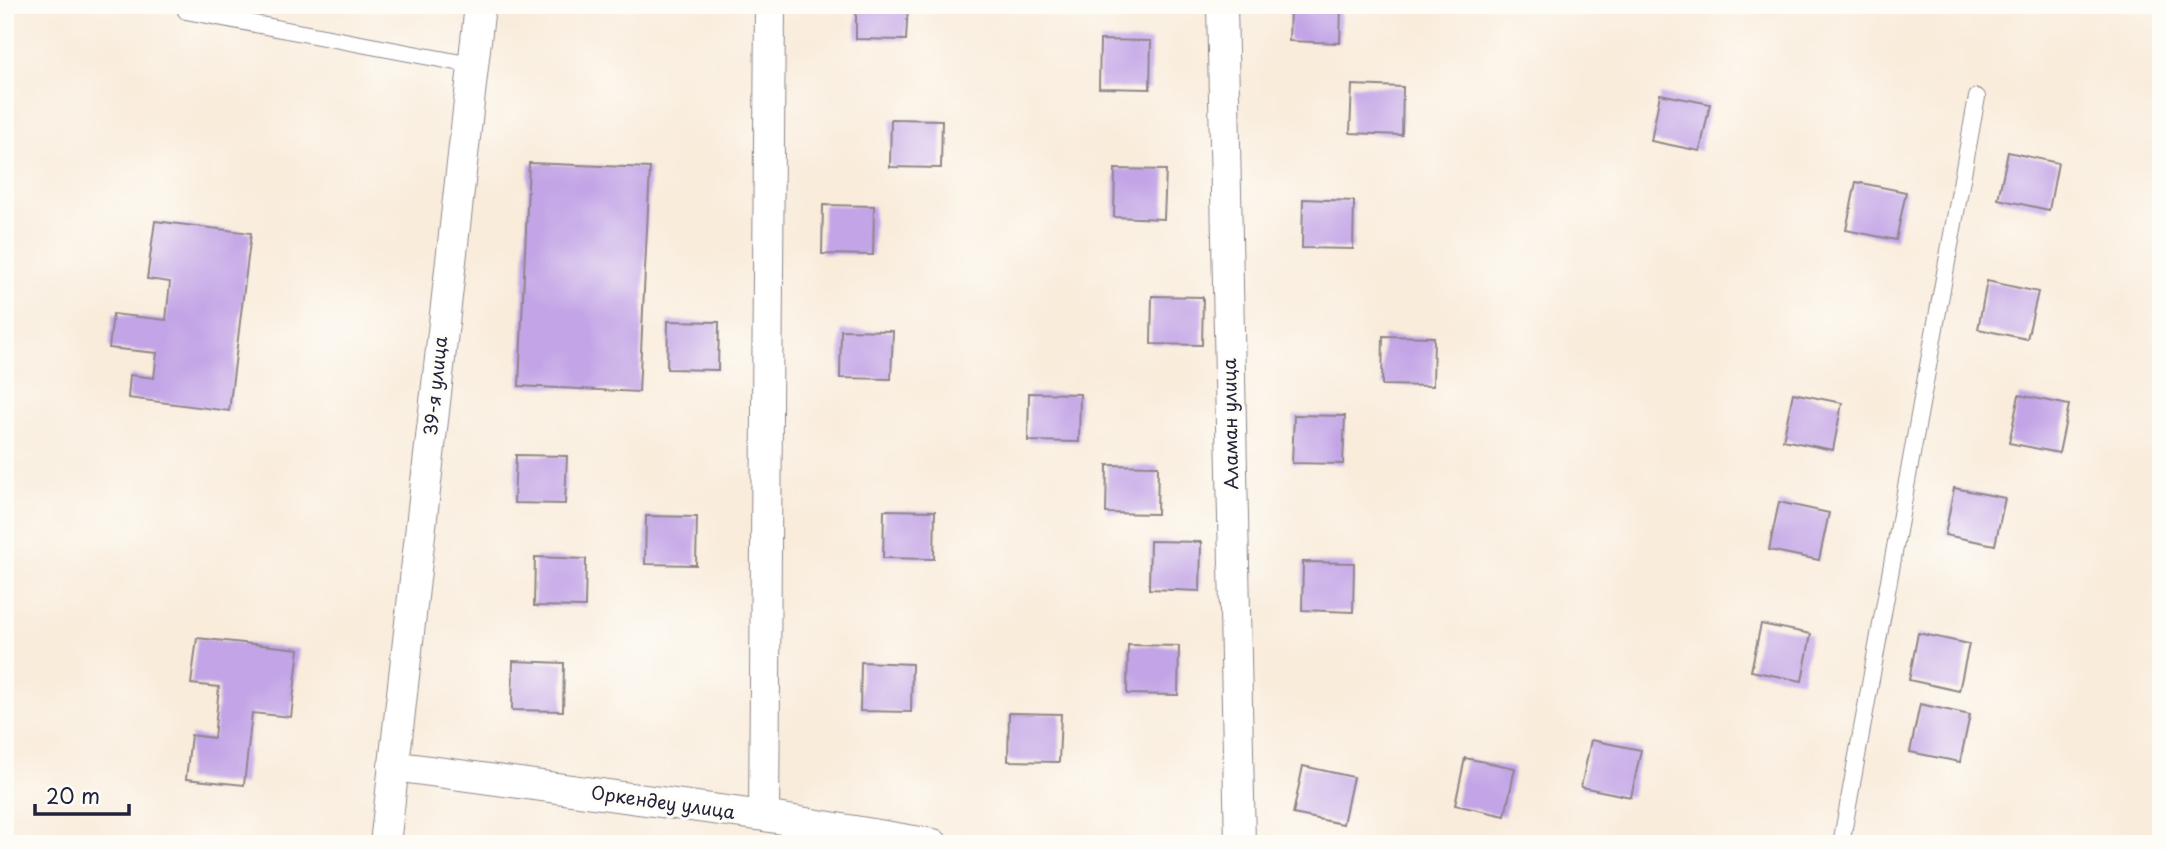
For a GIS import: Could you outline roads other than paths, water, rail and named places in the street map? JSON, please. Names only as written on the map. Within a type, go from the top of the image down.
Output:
[{"type":"street","name":"39-я улица","points":[[385,844],[480,5]]},
{"type":"street","points":[[764,816],[770,5]]},
{"type":"street","name":"Аламан улица","points":[[1222,5],[1240,844]]},
{"type":"street","name":"Оркендеу улица","points":[[393,766],[764,816],[933,844]]},
{"type":"lane","points":[[186,11],[472,65]]},
{"type":"lane","points":[[1841,844],[1977,97]]}]
